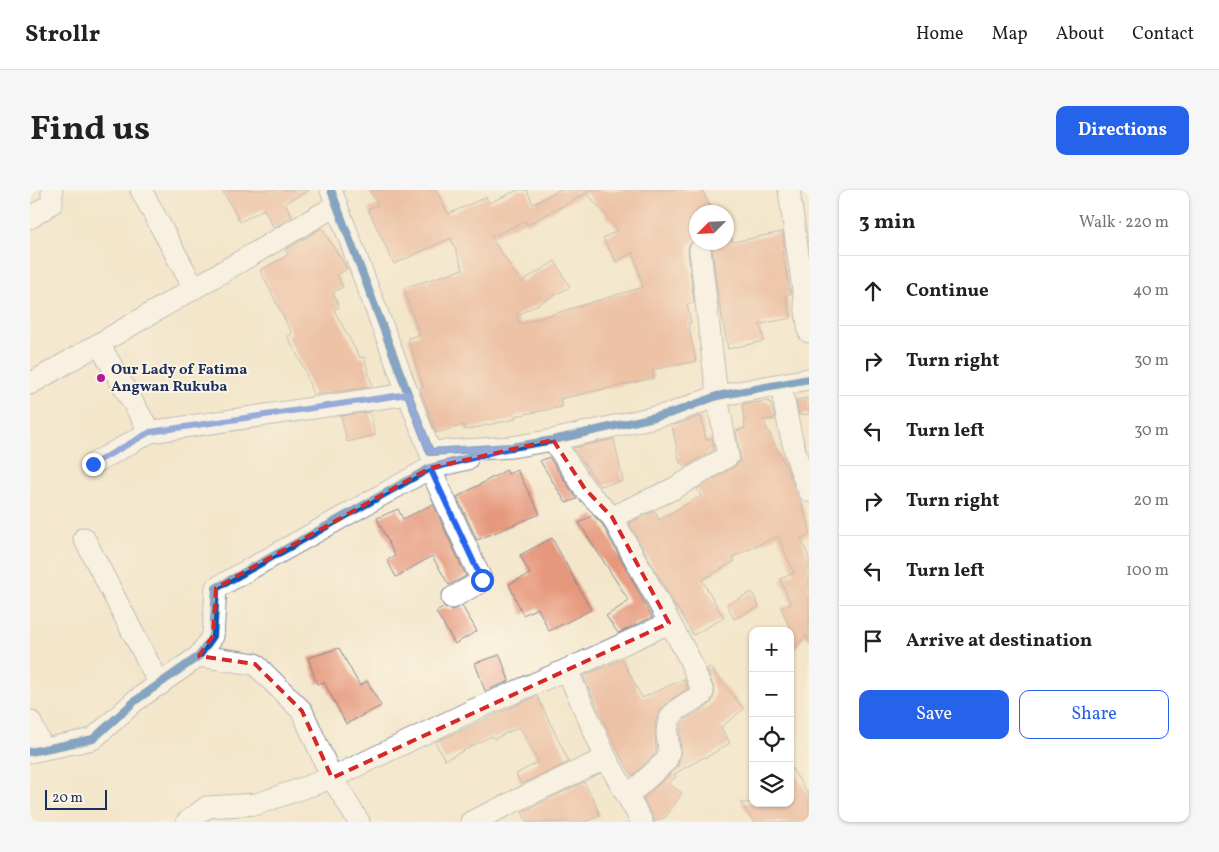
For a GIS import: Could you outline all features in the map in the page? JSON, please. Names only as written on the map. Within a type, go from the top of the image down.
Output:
[{"type":"street","points":[[30,218],[52,203],[52,190]]},
{"type":"street","points":[[141,190],[194,288]]},
{"type":"street","points":[[788,190],[809,332]]},
{"type":"street","points":[[30,384],[194,288],[334,198],[430,452],[512,447]]},
{"type":"street","points":[[612,517],[675,488],[728,456],[717,396],[700,250]]},
{"type":"street","points":[[99,344],[150,432]]},
{"type":"street","points":[[30,721],[37,750],[93,739],[135,701],[199,656],[213,636],[216,588],[430,468],[512,447],[553,440],[672,413],[717,396],[809,379]]},
{"type":"street","points":[[781,384],[788,423],[800,470],[809,490]]},
{"type":"street","points":[[93,464],[150,432],[408,394]]},
{"type":"street","points":[[553,440],[585,489],[612,517],[689,658],[703,694],[678,708],[674,713],[667,724],[666,734],[670,755],[628,796]]},
{"type":"street","points":[[430,468],[482,580],[452,598]]},
{"type":"street","points":[[84,538],[160,685]]},
{"type":"street","points":[[187,822],[207,807],[257,804],[332,778],[471,711],[567,670],[669,622]]},
{"type":"street","points":[[199,656],[255,664],[302,711],[332,778],[359,822]]},
{"type":"street","points":[[567,670],[606,758],[642,822]]},
{"type":"street","points":[[471,822],[606,758]]},
{"type":"highlighted area","points":[[553,440],[585,489],[612,517],[669,623],[332,778],[302,711],[255,664],[199,656],[213,636],[216,588],[430,468]]},
{"type":"building","points":[[222,190],[309,190],[285,203],[292,216],[274,228],[264,209],[240,222]]},
{"type":"building","points":[[369,190],[436,190],[448,214],[486,197],[489,203],[518,190],[527,190],[533,204],[559,190],[702,190],[710,205],[689,205],[688,251],[694,303],[687,304],[691,323],[688,323],[696,361],[652,370],[654,378],[560,399],[562,407],[515,416],[515,419],[465,430],[464,425],[436,433],[420,388],[423,387],[408,338],[419,335],[404,288],[463,269],[451,238],[394,264],[368,209],[378,205]],"holes":[[[587,193],[618,230],[603,238],[616,262],[633,252],[643,287],[520,324],[516,316],[570,287],[555,261],[521,282],[491,237],[526,221],[527,225]]]},
{"type":"building","points":[[322,228],[347,269],[337,275],[343,287],[333,292],[339,307],[334,310],[360,358],[364,357],[372,385],[364,388],[313,395],[304,368],[287,336],[292,334],[260,270],[283,258],[288,254],[285,250]]},
{"type":"building","points":[[782,232],[785,251],[782,251],[791,294],[786,295],[791,318],[760,324],[764,341],[728,349],[712,250],[734,250],[734,242]]},
{"type":"building","points":[[809,398],[809,414],[799,415],[796,400]]},
{"type":"building","points":[[769,401],[771,403],[775,419],[763,420],[788,471],[809,526],[809,535],[801,538],[809,558],[809,643],[806,635],[794,650],[794,627],[790,627],[781,608],[791,604],[780,579],[794,573],[778,536],[733,557],[735,561],[702,580],[724,618],[693,635],[629,523],[655,511],[659,520],[701,496],[697,489],[734,467],[740,461],[736,431],[745,428],[742,404]]},
{"type":"building","points":[[370,412],[375,435],[347,442],[341,416]]},
{"type":"building","points":[[701,416],[706,440],[712,438],[714,450],[685,467],[682,462],[680,463],[672,426]]},
{"type":"building","points":[[614,439],[623,481],[600,486],[573,448]]},
{"type":"building","points":[[549,457],[577,499],[566,503],[540,461]]},
{"type":"building","points":[[506,470],[508,474],[517,470],[540,514],[477,540],[457,497]]},
{"type":"building","points":[[433,504],[466,576],[449,585],[432,556],[396,577],[387,560],[395,556],[377,518],[398,509],[403,519]]},
{"type":"building","points":[[593,515],[602,524],[652,617],[618,633],[606,616],[629,601],[579,523]]},
{"type":"building","points":[[552,538],[591,610],[549,631],[538,608],[523,615],[509,584],[530,574],[520,555]]},
{"type":"building","points":[[752,592],[759,607],[734,619],[727,604]]},
{"type":"building","points":[[462,606],[477,631],[455,644],[436,612],[444,607],[452,610]]},
{"type":"building","points":[[339,648],[360,686],[367,681],[381,706],[346,724],[324,682],[317,684],[308,658]]},
{"type":"building","points":[[500,655],[509,681],[485,691],[475,663]]},
{"type":"building","points":[[622,659],[642,698],[684,679],[688,689],[671,699],[660,711],[656,720],[656,753],[632,776],[620,755],[583,676]]},
{"type":"building","points":[[710,667],[744,709],[721,727],[730,743],[674,774],[676,777],[668,783],[682,793],[666,817],[654,822],[653,816],[643,799],[677,767],[681,753],[680,733],[682,724],[687,718],[707,707],[712,702],[715,692],[707,669]]},
{"type":"building","points":[[537,696],[569,762],[521,784],[516,774],[538,762],[520,727],[494,739],[492,736],[445,760],[435,742]]},
{"type":"building","points":[[794,772],[809,795],[809,822],[754,822],[741,803],[749,803],[749,807],[794,807]]},
{"type":"building","points":[[584,782],[593,797],[600,816],[584,822],[527,822],[522,812]]},
{"type":"cycle path","points":[[331,190],[430,452],[512,447],[553,440],[672,413],[717,396],[809,379]]},
{"type":"cycle path","points":[[30,752],[93,739],[135,701],[199,656],[213,636],[216,588],[430,468],[484,454]]},
{"type":"place","name":"Our Lady of Fatima Angwan Rukuba","points":[[101,378]]},
{"type":"route","points":[[93,464],[150,432],[408,394],[430,452],[512,447],[430,468],[482,580]]}]
